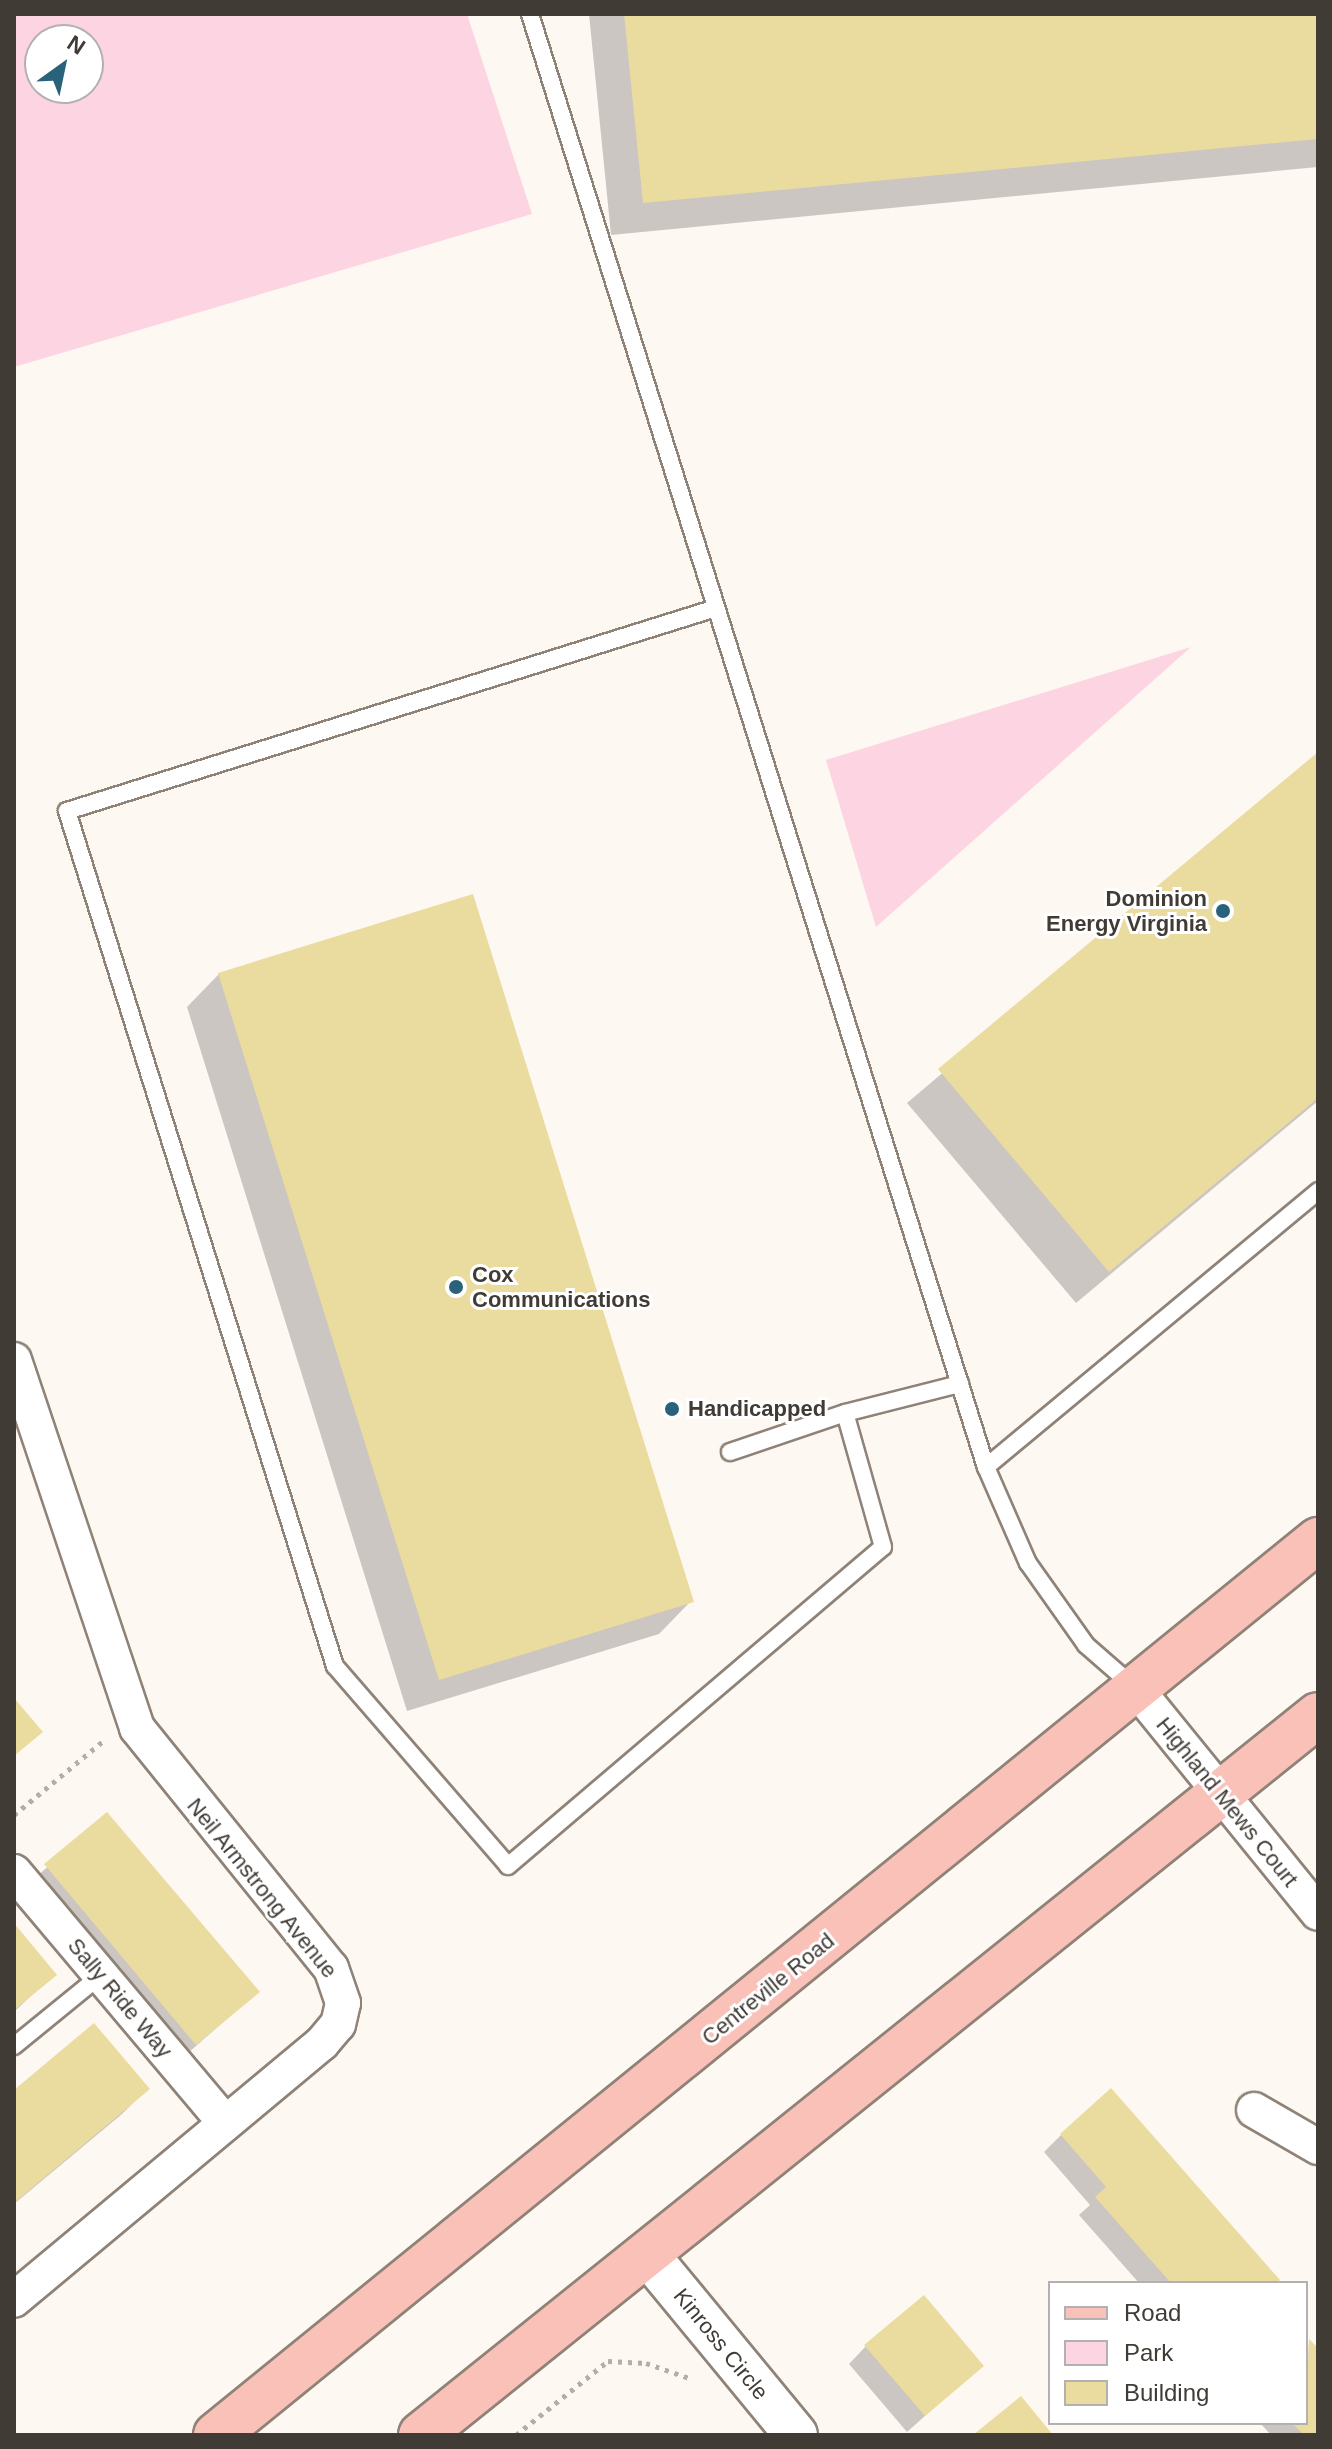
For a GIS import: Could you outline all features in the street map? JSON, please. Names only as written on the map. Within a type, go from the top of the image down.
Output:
[{"type":"main road","name":"Centreville Road","points":[[216,2435],[1318,1540]]},
{"type":"main road","points":[[421,2435],[1318,1715]]},
{"type":"street","name":"Neil Armstrong Avenue","points":[[14,1360],[22,1403],[132,1717],[158,1759],[331,1968],[342,1992],[342,2013],[331,2033],[14,2300]]},
{"type":"street","name":"Highland Mews Court","points":[[1137,1690],[1218,1795],[1318,1913]]},
{"type":"street","name":"Sally Ride Way","points":[[14,1872],[225,2123]]},
{"type":"street","points":[[1254,2110],[1318,2147]]},
{"type":"street","name":"Kinross Circle","points":[[647,2254],[796,2435]]},
{"type":"lane","points":[[530,14],[986,1467],[1028,1563],[1086,1645],[1137,1690]]},
{"type":"lane","points":[[716,608],[67,811],[335,1666],[508,1866],[883,1547],[845,1413]]},
{"type":"lane","points":[[986,1467],[1318,1191]]},
{"type":"lane","points":[[730,1452],[845,1413],[960,1384]]},
{"type":"lane","points":[[14,2046],[101,1975]]},
{"type":"path","points":[[14,1815],[132,1717]]},
{"type":"path","points":[[516,2435],[608,2361],[646,2363],[692,2378],[701,2390]]},
{"type":"green space","points":[[14,14],[467,14],[532,214],[14,367]]},
{"type":"green space","points":[[1191,647],[876,927],[826,760]]},
{"type":"building","points":[[624,14],[1318,14],[1318,139],[643,203]]},
{"type":"building","name":"Dominion Energy Virginia","points":[[1318,752],[1318,1098],[1109,1272],[938,1069]]},
{"type":"building","name":"Cox Communications","points":[[473,894],[694,1602],[439,1680],[218,973]]},
{"type":"building","points":[[14,1698],[43,1732],[14,1756]]},
{"type":"building","points":[[107,1812],[260,1992],[196,2045],[44,1864]]},
{"type":"building","points":[[14,1923],[57,1975],[14,2010]]},
{"type":"building","points":[[94,2023],[150,2089],[14,2203],[14,2090]]},
{"type":"building","points":[[1111,2088],[1280,2280],[1169,2281],[1095,2197],[1106,2187],[1060,2134]]},
{"type":"building","points":[[924,2295],[984,2366],[925,2416],[864,2345]]},
{"type":"building","points":[[1309,2339],[1318,2348],[1318,2435],[1304,2435],[1294,2425],[1308,2425]]},
{"type":"building","points":[[1021,2396],[1053,2435],[973,2435]]},
{"type":"place","name":"Dominion Energy Virginia","points":[[1223,911]]},
{"type":"place","name":"Cox Communications","points":[[456,1287]]},
{"type":"place","name":"Handicapped","points":[[672,1409]]}]
